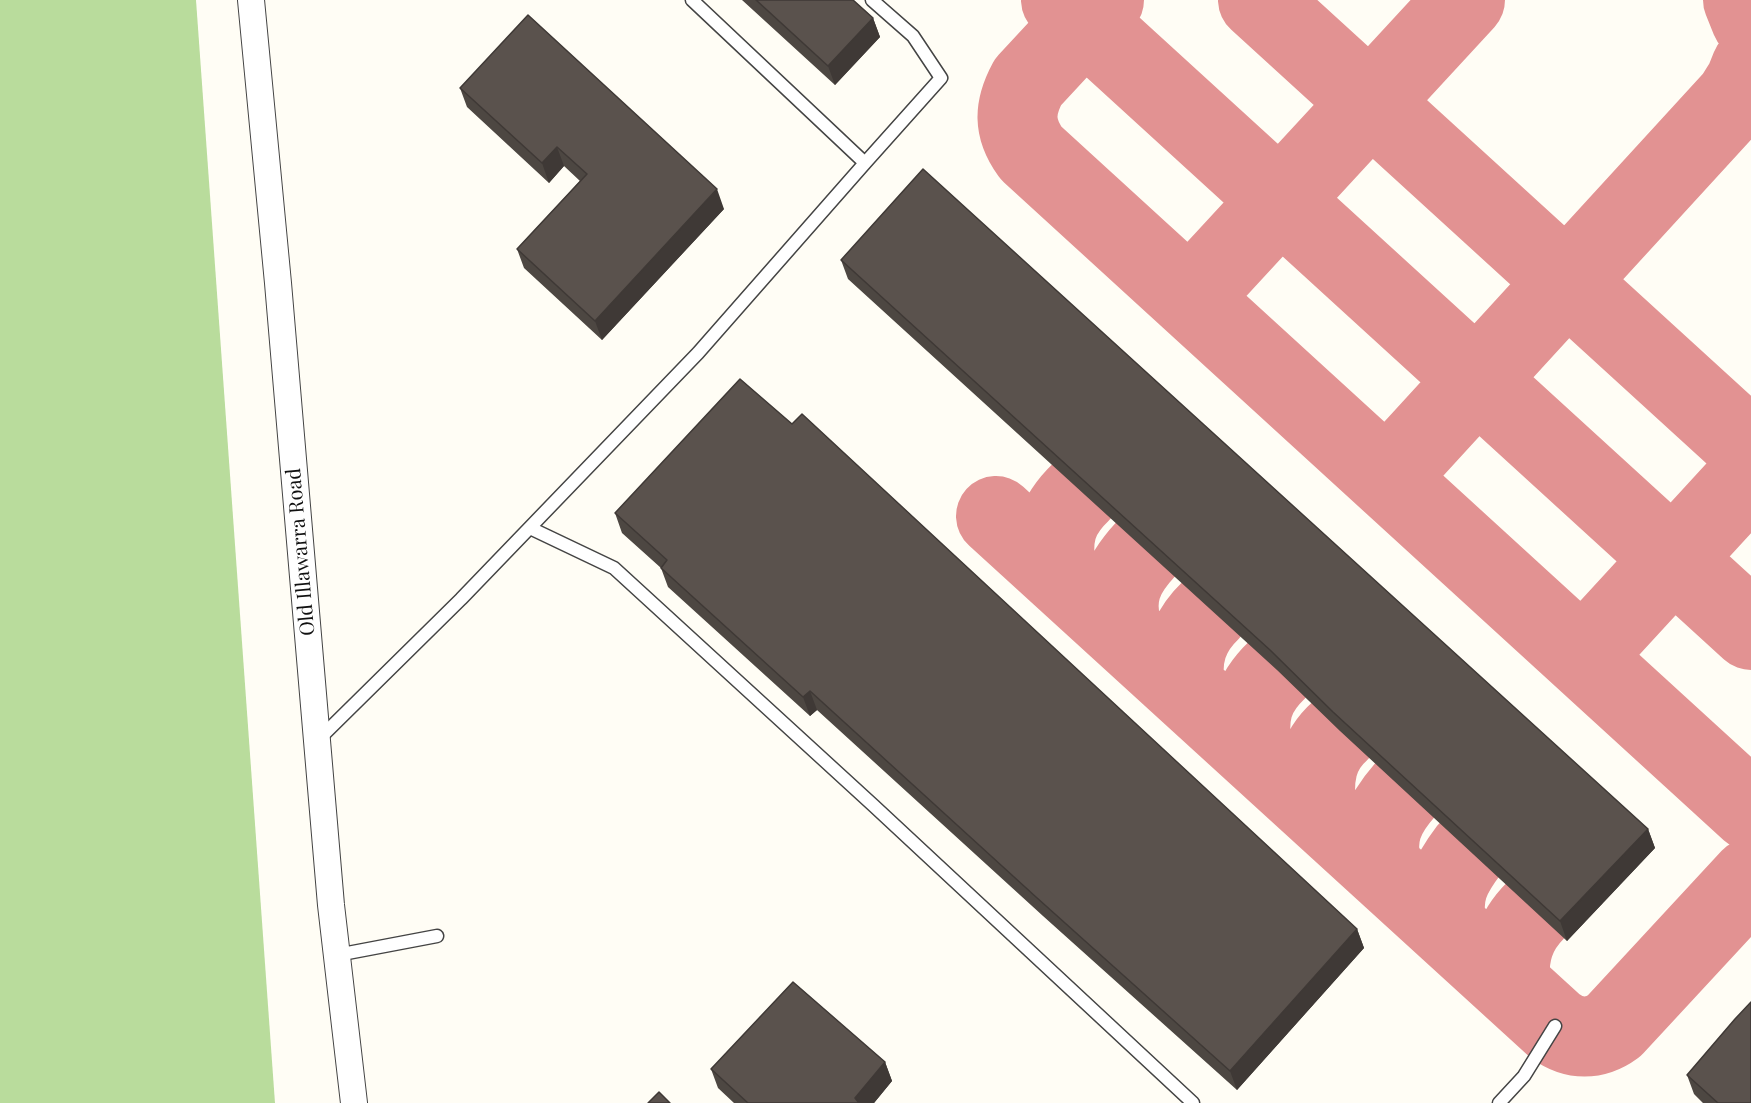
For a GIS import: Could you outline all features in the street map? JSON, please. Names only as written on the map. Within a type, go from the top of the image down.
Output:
[{"type":"street","name":"Old Illawarra Road","points":[[251,0],[331,905],[354,1103]]},
{"type":"lane","points":[[692,0],[865,163]]},
{"type":"lane","points":[[317,741],[461,599],[698,353],[941,78],[913,36],[873,0]]},
{"type":"lane","points":[[530,528],[614,568],[1193,1103]]},
{"type":"lane","points":[[337,955],[437,936]]},
{"type":"lane","points":[[1499,1103],[1524,1076],[1555,1026]]},
{"type":"green space","points":[[0,0],[196,0],[275,1103],[0,1103]]},
{"type":"building","points":[[756,0],[853,0],[873,18],[828,66]]},
{"type":"building","points":[[528,15],[717,189],[595,321],[517,249],[587,174],[557,147],[542,163],[460,88]]},
{"type":"building","points":[[923,169],[1648,829],[1560,921],[1333,712],[1270,650],[841,260]]},
{"type":"building","points":[[740,379],[792,424],[802,414],[1357,929],[1230,1071],[810,691],[803,697],[661,568],[667,560],[615,513]]},
{"type":"building","points":[[793,982],[885,1062],[855,1098],[859,1103],[748,1103],[711,1069]]},
{"type":"building","points":[[1751,1002],[1751,1103],[1718,1103],[1687,1075]]},
{"type":"building","points":[[659,1092],[670,1103],[648,1103]]},
{"type":"taxiway","points":[[1061,0],[1751,630]]},
{"type":"taxiway","points":[[1104,0],[1028,82],[1023,91],[1018,109],[1018,126],[1031,153],[1751,811]]},
{"type":"taxiway","points":[[1258,0],[1751,450]]},
{"type":"taxiway","points":[[1190,298],[1465,0]]},
{"type":"taxiway","points":[[1743,0],[1751,20]]},
{"type":"taxiway","points":[[1387,478],[1735,98],[1751,67]]},
{"type":"taxiway","points":[[1583,657],[1751,474]]},
{"type":"taxiway","points":[[1056,570],[1054,547],[1057,527],[1066,510],[1081,492]]},
{"type":"taxiway","points":[[996,516],[1562,1031],[1577,1036],[1592,1036],[1614,1026],[1751,878]]},
{"type":"taxiway","points":[[1122,630],[1119,618],[1119,596],[1130,568],[1145,550]]},
{"type":"taxiway","points":[[1185,688],[1184,665],[1188,645],[1191,636],[1211,610]]},
{"type":"taxiway","points":[[1252,749],[1250,726],[1253,706],[1262,688],[1277,670]]},
{"type":"taxiway","points":[[1316,807],[1315,786],[1318,766],[1326,748],[1340,731]]},
{"type":"taxiway","points":[[1382,868],[1379,846],[1382,826],[1391,808],[1405,790]]},
{"type":"taxiway","points":[[1447,926],[1445,904],[1448,885],[1469,850]]},
{"type":"taxiway","points":[[1510,984],[1510,963],[1514,944],[1522,927],[1535,911]]}]
